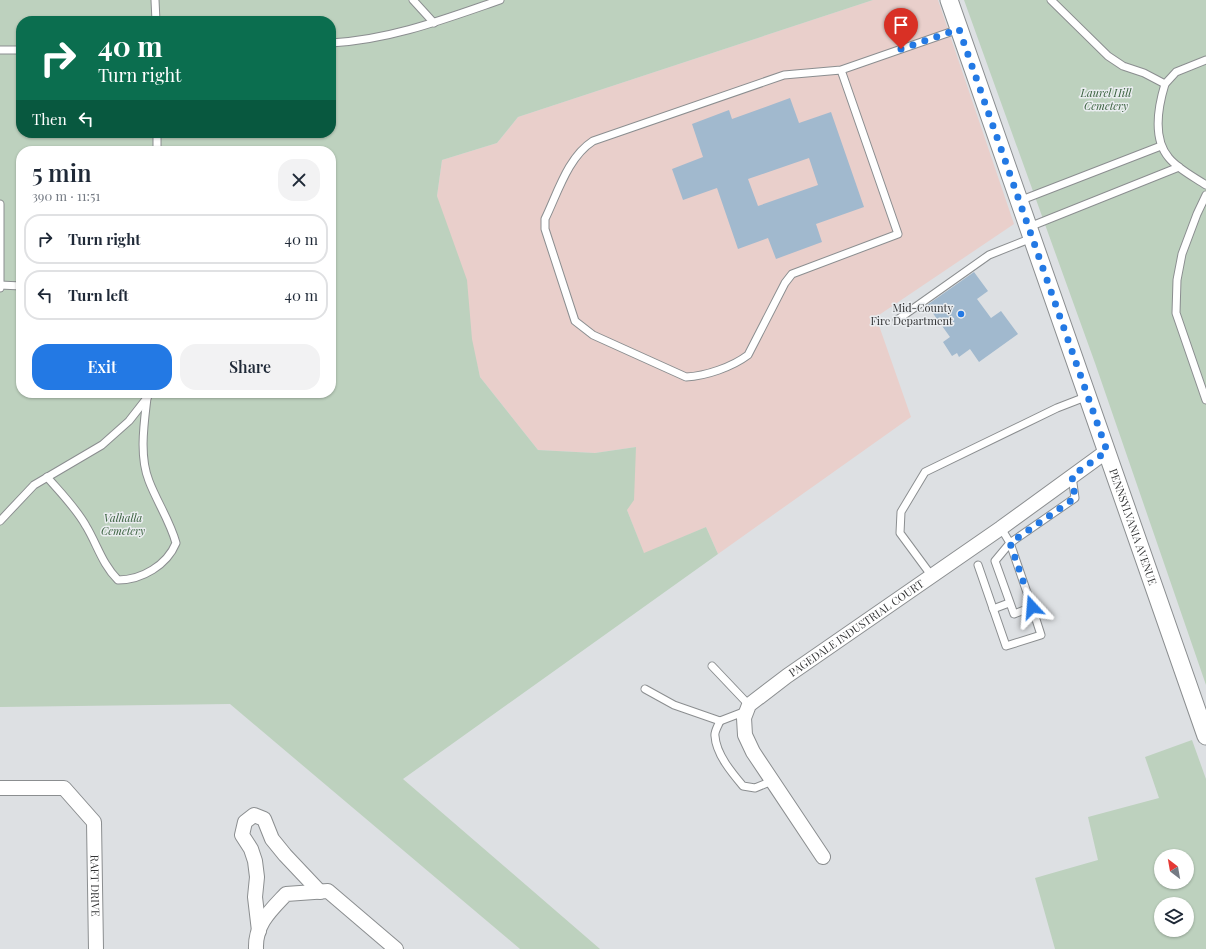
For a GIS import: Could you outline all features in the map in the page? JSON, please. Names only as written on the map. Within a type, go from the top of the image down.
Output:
[{"type":"street","name":"PENNSYLVANIA AVENUE","points":[[949,0],[1206,736]]},
{"type":"street","name":"PAGEDALE INDUSTRIAL COURT","points":[[748,708],[931,575],[1001,528],[1107,451]]},
{"type":"street","points":[[748,708],[744,718],[745,735],[753,752],[823,857]]},
{"type":"street","name":"RAFT DRIVE","points":[[0,788],[64,788],[94,822],[96,949]]},
{"type":"street","points":[[259,931],[255,861],[242,835],[244,822],[254,815],[264,819],[272,839],[284,855],[320,892]]},
{"type":"street","points":[[256,949],[256,940],[265,915],[286,894],[328,891],[396,949]]},
{"type":"lane","points":[[155,0],[156,16]]},
{"type":"lane","points":[[413,0],[434,23]]},
{"type":"lane","points":[[336,42],[379,38],[434,23],[500,0]]},
{"type":"lane","points":[[1051,0],[1108,56],[1123,66],[1144,73],[1165,84]]},
{"type":"lane","points":[[841,70],[898,234],[792,274],[785,283],[748,355],[740,362],[696,376],[686,377],[600,338],[584,329],[575,321],[545,228],[545,219],[574,159],[583,148],[593,141],[784,76],[841,70],[959,29]]},
{"type":"lane","points":[[0,50],[16,50]]},
{"type":"lane","points":[[1206,60],[1176,72],[1165,84],[1160,99],[1158,121],[1161,146],[1169,158],[1179,167],[1206,185]]},
{"type":"lane","points":[[1019,201],[1161,146]]},
{"type":"lane","points":[[897,320],[989,255],[1031,232],[1179,167]]},
{"type":"lane","points":[[1206,195],[1182,254],[1177,280],[1176,313],[1206,400]]},
{"type":"lane","points":[[0,204],[0,286],[16,286]]},
{"type":"lane","points":[[931,575],[900,533],[901,512],[925,472],[1057,408],[1088,396]]},
{"type":"lane","points":[[0,521],[34,485],[102,445],[129,421],[146,398]]},
{"type":"lane","points":[[47,477],[86,526],[108,570],[118,580],[132,580],[156,567],[172,554],[176,543],[172,530],[148,479],[144,455],[144,419],[148,398]]},
{"type":"lane","points":[[1032,607],[1014,614],[995,560],[1010,543],[1075,498],[1072,476]]},
{"type":"lane","points":[[978,565],[1006,646],[1041,635],[1010,543],[1001,528]]},
{"type":"lane","points":[[993,609],[1009,603]]},
{"type":"lane","points":[[712,666],[748,708],[720,721],[714,735],[718,749],[733,774],[743,786],[755,788],[772,781]]},
{"type":"lane","points":[[645,689],[674,705],[720,721]]},
{"type":"shaded area","points":[[873,0],[938,0],[1014,224],[876,317],[911,417],[718,554],[706,527],[644,554],[627,510],[636,447],[595,453],[538,450],[480,377],[437,196],[442,160],[497,143],[518,117]]},
{"type":"green space","name":"Valhalla Cemetery","points":[[0,0],[873,0],[518,117],[497,143],[442,160],[437,196],[467,280],[472,339],[480,377],[538,450],[595,453],[636,447],[634,500],[627,510],[644,553],[706,527],[718,554],[403,779],[600,949],[520,949],[230,704],[0,707]]},
{"type":"green space","name":"Laurel Hill Cemetery","points":[[964,0],[1206,0],[1206,685],[1095,363]]},
{"type":"green space","points":[[1192,740],[1206,779],[1206,949],[1055,949],[1035,878],[1098,860],[1088,817],[1159,798],[1145,757]]},
{"type":"building","points":[[790,98],[799,123],[831,112],[864,207],[816,224],[822,242],[776,259],[768,238],[738,249],[717,188],[683,200],[672,169],[703,157],[692,124],[729,110],[732,119]],"holes":[[[809,158],[818,185],[758,206],[748,179]]]},
{"type":"building","name":"Mid-County Fire Department","points":[[974,272],[988,291],[977,299],[991,318],[1001,311],[1018,334],[979,362],[970,349],[959,357],[957,353],[952,356],[943,342],[950,337],[927,305]]},
{"type":"place","name":"Mid-County Fire Department","points":[[961,314]]},
{"type":"route","points":[[901,49],[959,29],[1107,451],[1072,476],[1075,498],[1010,543],[1032,607]]}]
